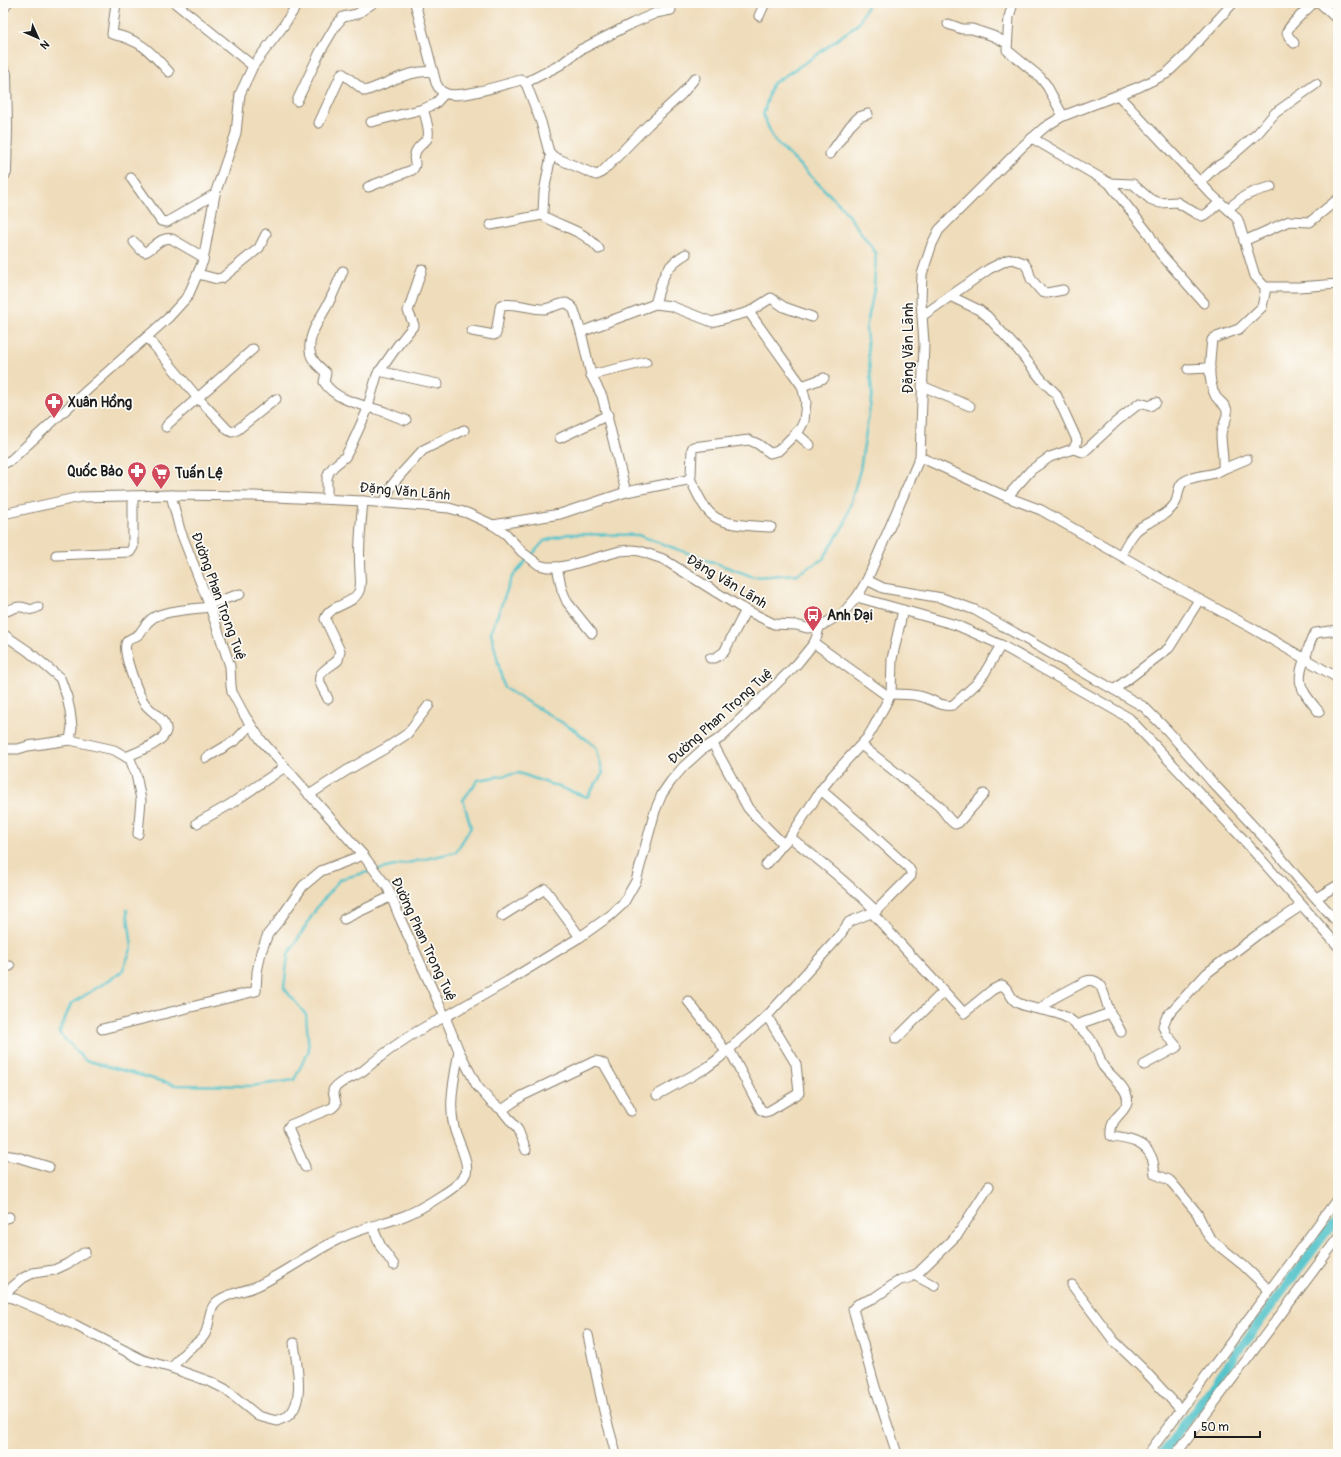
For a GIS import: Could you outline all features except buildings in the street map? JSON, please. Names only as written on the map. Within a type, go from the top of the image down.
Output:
[{"type":"highway","points":[[3,74],[3,172]]},
{"type":"street","points":[[116,3],[112,34],[140,43],[151,52],[169,72]]},
{"type":"street","points":[[175,3],[253,66]]},
{"type":"street","points":[[3,464],[11,460],[147,337],[184,302],[188,296],[198,274],[203,257],[215,194],[236,133],[240,94],[253,66],[284,25],[298,3]]},
{"type":"street","points":[[297,101],[314,63],[336,25],[343,17],[357,14],[373,3]]},
{"type":"street","points":[[415,3],[436,83],[445,93],[470,93],[521,80],[526,83],[541,122],[551,155],[544,192],[542,215]]},
{"type":"street","points":[[759,16],[765,3]]},
{"type":"street","points":[[1013,3],[1009,17],[1007,50],[1040,77],[1047,86],[1063,116]]},
{"type":"street","name":"Đặng Văn Lãnh","points":[[3,514],[80,497],[171,495],[327,499],[449,508],[467,513],[493,525],[506,534],[522,552],[539,565],[557,567],[570,565],[620,551],[640,551],[663,559],[746,610],[774,624],[819,628],[843,613],[867,580],[920,457],[924,343],[922,280],[924,266],[939,230],[970,197],[1045,127],[1063,116],[1152,82],[1166,74],[1184,57],[1233,3]]},
{"type":"street","points":[[1294,43],[1287,32],[1313,3]]},
{"type":"street","points":[[1320,3],[1338,20]]},
{"type":"street","points":[[526,83],[560,65],[580,50],[656,13],[671,10]]},
{"type":"street","points":[[948,24],[962,29],[972,29],[1007,43]]},
{"type":"street","points":[[319,123],[342,73],[365,91],[416,72],[433,72]]},
{"type":"street","points":[[551,155],[588,171],[599,174],[648,125],[682,94],[695,78]]},
{"type":"street","points":[[1200,182],[1258,133],[1275,112],[1316,84]]},
{"type":"street","points":[[371,122],[423,109],[435,104],[445,93]]},
{"type":"street","points":[[1118,95],[1238,220],[1254,276],[1265,287],[1262,307],[1239,329],[1212,340],[1210,368],[1211,383],[1216,397],[1225,406],[1227,411],[1227,417],[1221,436],[1224,457],[1223,469]]},
{"type":"street","points":[[368,187],[415,168],[416,164],[414,155],[416,149],[428,138],[429,134],[423,109]]},
{"type":"street","points":[[830,154],[850,126],[859,117],[868,114]]},
{"type":"street","points":[[1032,138],[1109,183],[1149,234],[1160,253],[1204,303]]},
{"type":"street","points":[[131,178],[161,221],[164,222],[168,238]]},
{"type":"street","points":[[1109,183],[1133,184],[1150,199],[1160,203],[1177,202],[1202,216],[1208,213],[1220,202]]},
{"type":"street","points":[[1228,209],[1251,192],[1271,187]]},
{"type":"street","points":[[164,222],[167,222],[215,194]]},
{"type":"street","points":[[1244,241],[1289,221],[1310,222],[1338,199]]},
{"type":"street","points":[[491,225],[542,215],[581,232],[599,249]]},
{"type":"street","points":[[198,274],[217,279],[222,278],[259,248],[266,234]]},
{"type":"street","points":[[134,242],[141,250],[145,252],[162,240],[168,238],[203,257]]},
{"type":"street","points":[[655,304],[666,270],[675,260],[686,254]]},
{"type":"street","points":[[922,316],[989,269],[1007,260],[1013,259],[1024,263],[1028,268],[1030,279],[1039,291],[1047,293],[1063,290]]},
{"type":"street","points":[[327,499],[327,478],[329,472],[345,457],[368,407],[379,371],[414,325],[408,311],[422,269]]},
{"type":"street","points":[[343,271],[329,302],[313,331],[310,351],[315,362],[326,373],[324,382],[333,392],[342,398],[406,420]]},
{"type":"street","points":[[1265,287],[1338,284]]},
{"type":"street","points":[[950,296],[979,310],[987,316],[1019,351],[1042,380],[1056,394],[1077,440],[1073,449]]},
{"type":"street","points":[[581,332],[655,304],[671,306],[712,322],[749,312],[771,298],[784,307],[812,317]]},
{"type":"street","points":[[472,331],[494,335],[496,334],[501,305],[521,305],[545,309],[557,304],[566,303],[571,306],[574,310],[581,332],[591,375],[602,396],[608,415],[626,492]]},
{"type":"street","points":[[749,312],[802,386],[806,402],[804,421],[796,433],[778,451],[770,453],[758,444],[749,440],[693,447],[690,479],[700,498],[711,514],[741,526],[771,527]]},
{"type":"street","points":[[147,337],[197,397],[228,430],[232,432],[237,430],[276,399]]},
{"type":"street","points":[[166,427],[197,397],[254,349]]},
{"type":"street","points":[[591,375],[646,362]]},
{"type":"street","points":[[1188,369],[1210,368]]},
{"type":"street","points":[[379,371],[438,384]]},
{"type":"street","points":[[802,386],[824,378]]},
{"type":"street","points":[[922,386],[970,406]]},
{"type":"street","points":[[1007,497],[1031,470],[1050,457],[1073,449],[1083,452],[1085,451],[1117,421],[1140,403],[1150,406],[1156,402]]},
{"type":"street","points":[[560,438],[608,415]]},
{"type":"street","points":[[384,503],[392,485],[423,450],[464,430]]},
{"type":"street","points":[[796,433],[810,445]]},
{"type":"street","points":[[920,457],[1007,497],[1041,510],[1338,678]]},
{"type":"street","points":[[1120,555],[1136,531],[1168,511],[1174,505],[1177,500],[1179,486],[1183,481],[1196,476],[1217,473],[1247,459]]},
{"type":"street","points":[[493,525],[560,514],[626,492],[690,479]]},
{"type":"street","name":"Đường Phan Trọng Tuệ","points":[[171,495],[180,530],[209,605],[230,666],[232,692],[250,725],[261,740],[363,855],[390,892],[399,916],[445,1017],[580,937],[611,915],[627,898],[636,881],[655,811],[662,794],[671,781],[684,766],[703,750],[713,744],[772,690],[797,664],[814,643],[819,628]]},
{"type":"street","points":[[56,554],[130,552],[133,547],[133,496]]},
{"type":"street","points":[[328,699],[318,679],[319,675],[338,660],[340,651],[325,619],[329,612],[348,602],[359,592],[361,587],[360,567],[363,501]]},
{"type":"street","points":[[557,567],[562,590],[567,602],[592,633]]},
{"type":"street","points":[[867,580],[884,588],[942,598],[975,610],[1144,707],[1168,731],[1337,920]]},
{"type":"street","points":[[126,757],[158,742],[164,736],[166,731],[166,726],[143,702],[136,687],[126,651],[125,644],[127,640],[139,635],[147,622],[159,615],[209,605],[240,594]]},
{"type":"street","points":[[856,597],[956,624],[1001,645],[1129,718],[1242,838],[1338,946]]},
{"type":"street","points":[[1115,689],[1169,648],[1199,600]]},
{"type":"street","points":[[3,612],[19,607],[29,610],[33,610],[38,607]]},
{"type":"street","points":[[710,658],[715,658],[724,652],[746,610]]},
{"type":"street","points":[[766,865],[787,840],[821,790],[861,745],[873,728],[890,695],[892,659],[903,610]]},
{"type":"street","points":[[1319,712],[1305,694],[1299,682],[1300,671],[1315,633],[1338,630]]},
{"type":"street","points":[[3,634],[28,651],[60,678],[67,697],[70,712],[72,727],[70,740]]},
{"type":"street","points":[[814,643],[890,695],[920,696],[948,706],[953,705],[976,684],[984,674],[1001,645]]},
{"type":"street","points":[[1129,718],[1139,704]]},
{"type":"street","points":[[309,795],[346,770],[386,748],[407,734],[429,705]]},
{"type":"street","points":[[206,758],[236,740],[250,725]]},
{"type":"street","points":[[3,749],[18,750],[28,746],[70,740],[114,750],[126,757],[130,760],[140,789],[141,800],[138,834]]},
{"type":"street","points":[[713,744],[748,808],[757,818],[837,875],[874,912],[943,992],[964,1013],[992,990],[1002,985],[1006,987],[1014,1001],[1072,1020],[1087,1034],[1103,1065],[1125,1090],[1128,1096],[1127,1104],[1115,1118],[1111,1136],[1137,1142],[1146,1148],[1151,1156],[1155,1174],[1169,1180],[1180,1191],[1197,1212],[1208,1235],[1214,1242],[1243,1265],[1269,1290]]},
{"type":"street","points":[[861,745],[939,806],[955,824],[958,823],[984,794]]},
{"type":"street","points":[[197,823],[234,802],[285,767]]},
{"type":"street","points":[[657,1095],[706,1068],[728,1050],[767,1016],[838,938],[849,922],[874,912],[911,876],[911,872],[908,867],[821,790]]},
{"type":"street","points":[[102,1029],[256,991],[257,972],[261,952],[268,934],[303,886],[321,871],[363,855]]},
{"type":"street","points":[[1316,898],[1338,884]]},
{"type":"street","points":[[502,916],[545,889],[580,937]]},
{"type":"street","points":[[344,919],[390,892]]},
{"type":"street","points":[[1144,1065],[1177,1047],[1166,1034],[1163,1026],[1167,1016],[1207,973],[1257,935],[1301,906]]},
{"type":"street","points":[[1040,1009],[1054,998],[1086,981],[1096,981],[1100,986],[1110,1013],[1115,1019],[1121,1032]]},
{"type":"street","points":[[896,1038],[943,992]]},
{"type":"street","points":[[688,1001],[728,1050],[761,1110],[765,1112],[799,1093],[796,1064],[767,1016]]},
{"type":"street","points":[[1076,1025],[1110,1013]]},
{"type":"street","points":[[305,1167],[291,1138],[288,1128],[290,1125],[332,1108],[336,1104],[333,1090],[337,1085],[361,1072],[386,1052],[417,1031],[445,1017],[459,1051],[477,1086],[491,1102],[502,1110],[518,1130],[526,1150]]},
{"type":"street","points":[[172,1368],[188,1349],[200,1341],[206,1332],[210,1311],[216,1302],[228,1295],[254,1287],[269,1280],[289,1269],[320,1248],[345,1236],[405,1216],[426,1206],[456,1185],[465,1174],[466,1162],[454,1126],[452,1113],[453,1090],[459,1051]]},
{"type":"street","points":[[502,1110],[522,1096],[595,1061],[604,1064],[631,1111]]},
{"type":"street","points":[[3,1155],[17,1157],[49,1167]]},
{"type":"street","points":[[897,1454],[875,1387],[853,1309],[858,1304],[874,1298],[900,1280],[914,1275],[924,1267],[958,1234],[989,1186]]},
{"type":"street","points":[[1148,1454],[1338,1198]]},
{"type":"street","points":[[372,1226],[381,1247],[394,1265]]},
{"type":"street","points":[[1176,1454],[1338,1238]]},
{"type":"street","points":[[3,1295],[23,1278],[33,1273],[54,1270],[85,1252]]},
{"type":"street","points":[[914,1275],[935,1286]]},
{"type":"street","points":[[1072,1285],[1114,1341],[1144,1370],[1180,1410]]},
{"type":"street","points":[[3,1295],[75,1325],[143,1360],[172,1368],[225,1388],[258,1416],[277,1421],[289,1415],[296,1407],[299,1395],[294,1343]]},
{"type":"street","points":[[588,1335],[604,1411],[616,1454]]},
{"type":"waterway","points":[[531,556],[544,541],[568,534],[638,535],[754,577],[797,574],[823,559],[845,523],[860,470],[872,394],[866,329],[874,290],[876,253],[842,207],[774,140],[763,115],[772,84],[814,57],[859,23],[868,3]]},
{"type":"waterway","points":[[377,870],[456,852],[471,827],[463,800],[478,780],[519,773],[587,797],[603,773],[596,747],[573,729],[504,688],[491,632],[512,577],[528,559]]},
{"type":"waterway","points":[[127,910],[132,947],[122,972],[71,1004],[59,1033],[85,1060],[175,1085],[251,1086],[294,1080],[309,1050],[306,1015],[284,988],[288,955],[316,909],[340,879],[372,871]]},
{"type":"waterway","points":[[1162,1454],[1338,1216]]},
{"type":"place","name":"Xuân Hồng","points":[[54,419]]},
{"type":"place","name":"Quốc Bảo","points":[[137,488]]},
{"type":"place","name":"Tuấn Lệ","points":[[161,490]]},
{"type":"place","name":"Anh Đại","points":[[813,632]]}]
